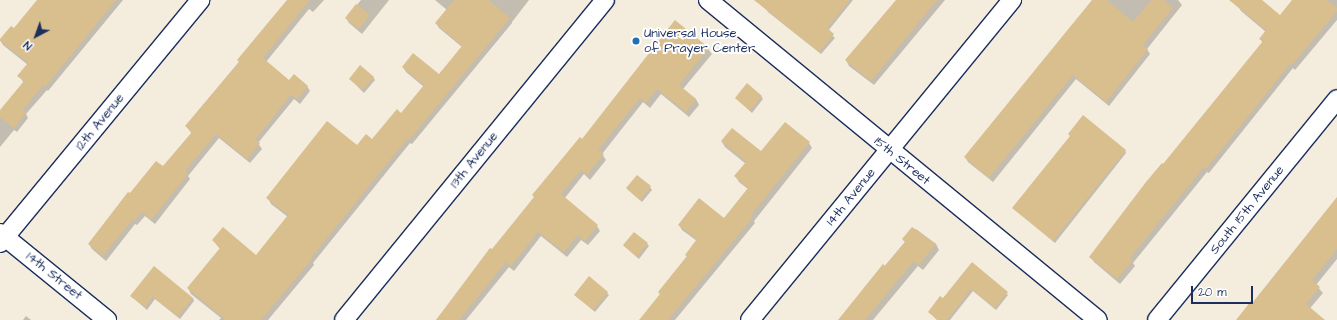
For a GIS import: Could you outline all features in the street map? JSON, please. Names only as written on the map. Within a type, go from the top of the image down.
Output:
[{"type":"street","name":"12th Avenue","points":[[2,238],[200,0]]},
{"type":"street","name":"13th Avenue","points":[[344,320],[605,0]]},
{"type":"street","name":"15th Street","points":[[708,0],[1098,320]]},
{"type":"street","name":"14th Avenue","points":[[750,320],[1012,0]]},
{"type":"street","name":"South 15th Avenue","points":[[1157,320],[1337,99]]},
{"type":"street","name":"14th Street","points":[[2,238],[107,320]]},
{"type":"building","points":[[37,0],[116,0],[45,87],[43,85],[23,110],[26,112],[14,128],[0,117],[0,110],[24,81],[17,76],[28,63],[0,41],[0,39],[11,26],[14,28]]},
{"type":"building","points":[[287,0],[310,0],[263,58],[289,80],[294,74],[308,86],[297,99],[291,95],[255,140],[260,143],[247,159],[216,134],[185,171],[188,174],[151,220],[142,212],[134,221],[132,220],[103,256],[88,244],[128,192],[130,193],[156,161],[163,166],[192,132],[185,126],[239,62],[237,60]]},
{"type":"building","points":[[454,0],[489,0],[510,18],[409,140],[407,139],[311,258],[312,259],[261,320],[226,320],[187,288],[220,248],[212,240],[223,227],[256,255],[288,215],[266,198],[327,121],[357,145],[366,134],[372,139],[397,109],[401,113],[424,85],[402,67],[413,53],[439,74],[462,46],[435,23]]},
{"type":"building","points":[[754,0],[850,0],[827,28],[834,34],[819,52]]},
{"type":"building","points":[[896,0],[937,0],[871,81],[845,60]]},
{"type":"building","points":[[1092,0],[1107,0],[1133,22],[1151,0],[1164,0],[1173,8],[1143,45],[1148,49],[1106,102],[1073,75],[989,178],[964,157]]},
{"type":"building","points":[[1229,0],[1262,0],[1280,15],[1292,0],[1327,0],[1337,8],[1337,11],[1292,65],[1290,64],[1206,169],[1204,167],[1130,258],[1133,260],[1117,279],[1089,257],[1146,182],[1162,163],[1163,164],[1263,41],[1259,39],[1266,30]]},
{"type":"building","points":[[356,4],[370,15],[359,29],[345,18]]},
{"type":"building","points":[[675,20],[709,48],[679,85],[696,99],[686,112],[657,89],[646,103],[640,98],[598,150],[604,154],[587,175],[581,170],[561,194],[598,225],[585,241],[578,235],[564,252],[538,232],[511,266],[506,262],[459,320],[436,320],[490,248],[492,249],[534,197],[532,195],[580,137],[582,139]]},
{"type":"building","points":[[360,65],[374,77],[363,90],[349,79]]},
{"type":"building","points":[[747,83],[762,96],[750,111],[735,98]]},
{"type":"building","points":[[1083,115],[1126,150],[1053,241],[1012,208],[1070,136],[1068,134]]},
{"type":"building","points":[[785,122],[810,142],[751,215],[753,217],[668,320],[639,320],[660,294],[658,292],[687,256],[685,255],[697,239],[678,225],[699,198],[724,218],[748,188],[734,176],[746,162],[721,141],[732,128],[761,151]]},
{"type":"building","points":[[637,175],[651,186],[640,200],[626,188]]},
{"type":"building","points":[[1337,197],[1337,249],[1312,280],[1320,287],[1306,304],[1325,320],[1236,320],[1251,301],[1253,302]]},
{"type":"building","points":[[912,227],[936,244],[919,265],[914,261],[865,320],[838,320],[883,264],[885,266],[905,242],[902,239]]},
{"type":"building","points":[[634,232],[648,243],[637,257],[623,245]]},
{"type":"building","points":[[972,262],[1008,292],[995,308],[971,289],[947,320],[938,320],[928,312],[940,296],[943,298]]},
{"type":"building","points":[[154,266],[193,298],[178,316],[153,297],[145,307],[130,296]]},
{"type":"building","points":[[589,276],[608,292],[593,310],[574,295]]},
{"type":"place","name":"Universal House of Prayer Center","points":[[636,41]]}]
